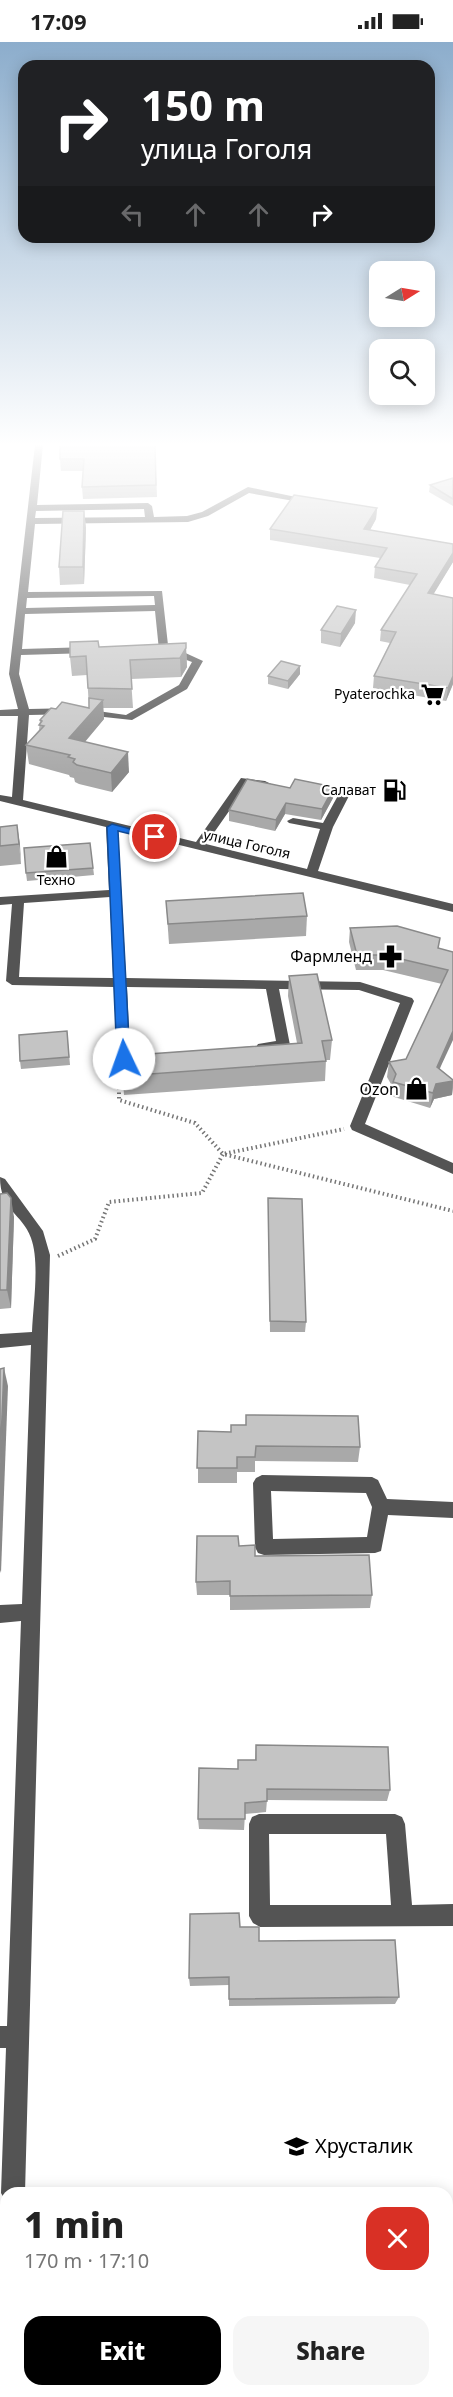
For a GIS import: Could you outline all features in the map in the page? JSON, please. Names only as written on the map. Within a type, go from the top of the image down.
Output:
[{"type":"street","points":[[17,803],[24,712],[14,674],[27,555]]},
{"type":"street","points":[[0,713],[76,711],[128,718],[183,687],[198,661],[170,648],[157,648],[159,593],[23,595]]},
{"type":"street","points":[[22,610],[160,608]]},
{"type":"street","points":[[17,652],[107,650]]},
{"type":"street","points":[[0,674],[14,674]]},
{"type":"street","points":[[198,848],[245,780],[273,786]]},
{"type":"street","points":[[311,874],[327,827],[345,792]]},
{"type":"street","name":"улица Гоголя","points":[[0,798],[198,848],[453,908]]},
{"type":"street","points":[[293,821],[327,827]]},
{"type":"street","points":[[112,827],[124,1059],[158,1056]]},
{"type":"street","points":[[0,902],[115,892]]},
{"type":"street","points":[[18,900],[12,981],[360,986],[407,1001],[357,1126],[453,1170]]},
{"type":"street","points":[[249,1048],[283,1045],[272,986]]},
{"type":"street","points":[[0,1183],[38,1236],[42,1264],[32,1612],[9,2037],[14,2187]]},
{"type":"street","points":[[0,1341],[40,1338]]},
{"type":"street","points":[[262,1482],[372,1485],[381,1507],[375,1545],[264,1547],[262,1482]]},
{"type":"street","points":[[381,1507],[453,1510]]},
{"type":"street","points":[[0,1614],[32,1612]]},
{"type":"street","points":[[402,1916],[395,1824],[259,1824],[260,1916],[402,1916],[453,1916]]},
{"type":"path","points":[[124,1059],[118,1073],[119,1100],[195,1123],[223,1154],[453,1211]]},
{"type":"path","points":[[42,1264],[95,1239],[109,1202],[202,1193],[223,1154],[357,1126]]},
{"type":"building","points":[[60,555],[83,555],[83,567],[59,567]]},
{"type":"building","points":[[383,555],[452,555],[428,593],[453,598],[453,676],[448,688],[374,676],[396,632],[381,630],[417,574],[375,567]]},
{"type":"building","points":[[337,606],[356,610],[341,634],[321,630]]},
{"type":"building","points":[[98,641],[99,647],[186,643],[186,648],[180,658],[130,660],[132,689],[88,688],[86,656],[70,657],[70,642]]},
{"type":"building","points":[[281,661],[300,666],[288,681],[268,676]]},
{"type":"building","points":[[89,698],[103,700],[69,738],[128,752],[111,773],[77,765],[73,762],[75,759],[68,757],[70,755],[26,745],[44,726],[39,725],[42,721],[40,720],[51,708],[56,709],[62,702],[89,708]]},
{"type":"building","points":[[247,779],[290,788],[295,779],[334,787],[322,809],[286,803],[276,820],[229,810]]},
{"type":"building","points":[[17,825],[19,844],[0,846],[0,827]]},
{"type":"building","points":[[90,843],[93,868],[26,873],[24,848]]},
{"type":"building","points":[[303,893],[307,916],[168,924],[166,901]]},
{"type":"building","points":[[397,926],[440,938],[438,948],[453,952],[453,1031],[437,1067],[453,1081],[436,1084],[433,1093],[393,1082],[396,1074],[389,1062],[406,1059],[448,970],[384,955],[357,955],[350,928]]},
{"type":"building","points":[[317,974],[332,1040],[322,1041],[326,1061],[123,1076],[121,1056],[302,1043],[289,976]]},
{"type":"building","points":[[67,1031],[69,1057],[20,1061],[19,1035]]},
{"type":"building","points":[[7,1193],[11,1198],[7,1290],[0,1290],[0,1194]]},
{"type":"building","points":[[268,1198],[302,1199],[306,1322],[270,1321]]},
{"type":"building","points":[[4,1368],[0,1464],[0,1369]]},
{"type":"building","points":[[246,1415],[358,1416],[360,1447],[256,1446],[255,1457],[237,1457],[237,1468],[197,1468],[198,1431],[231,1432],[231,1425],[246,1425]]},
{"type":"building","points":[[197,1536],[238,1536],[239,1546],[255,1545],[255,1556],[369,1555],[372,1595],[230,1596],[230,1581],[196,1582]]},
{"type":"building","points":[[256,1745],[388,1747],[390,1790],[267,1789],[267,1801],[245,1803],[245,1819],[198,1819],[199,1768],[238,1769],[238,1760],[256,1760]]},
{"type":"building","points":[[239,1913],[240,1927],[259,1927],[259,1941],[395,1940],[399,1997],[229,1999],[229,1977],[189,1978],[190,1914]]},
{"type":"place","name":"Pyaterochka","points":[[433,694]]},
{"type":"place","name":"Салават","points":[[394,790]]},
{"type":"place","name":"Техно","points":[[56,856]]},
{"type":"place","name":"Фармленд","points":[[390,956]]},
{"type":"place","name":"Ozon","points":[[417,1089]]},
{"type":"place","name":"Хрусталик","points":[[297,2146]]},
{"type":"route","points":[[124,1059],[112,827],[155,837]]}]
